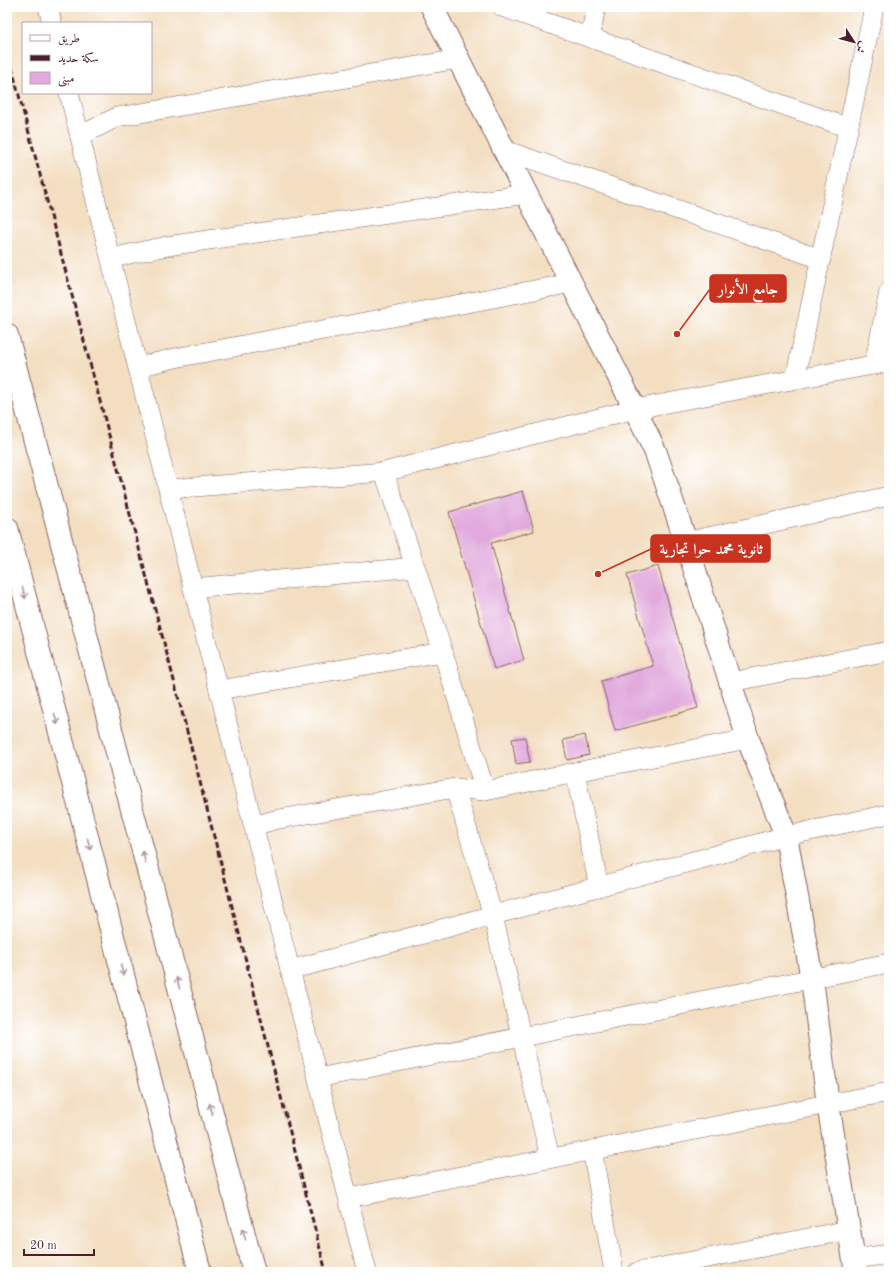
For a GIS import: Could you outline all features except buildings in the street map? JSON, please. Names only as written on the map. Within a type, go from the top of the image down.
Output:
[{"type":"main road","points":[[432,7],[656,453],[686,542],[748,739],[786,836],[812,979],[828,1104],[855,1265]]},
{"type":"main road","points":[[7,334],[254,1272]]},
{"type":"main road","points":[[7,528],[200,1272]]},
{"type":"street","points":[[48,7],[52,22]]},
{"type":"street","points":[[502,7],[849,128]]},
{"type":"street","points":[[590,38],[596,7]]},
{"type":"street","points":[[795,379],[874,7]]},
{"type":"street","points":[[80,136],[118,117],[459,60]]},
{"type":"street","points":[[69,94],[193,588],[368,1272]]},
{"type":"street","points":[[504,150],[821,259]]},
{"type":"street","points":[[111,258],[167,246],[527,194]]},
{"type":"street","points":[[138,367],[174,358],[572,284]]},
{"type":"street","points":[[169,489],[384,472],[635,409],[881,363],[889,292]]},
{"type":"street","points":[[384,472],[443,652],[485,791]]},
{"type":"street","points":[[686,542],[889,496]]},
{"type":"street","points":[[193,588],[415,567]]},
{"type":"street","points":[[731,682],[889,651]]},
{"type":"street","points":[[219,690],[443,652]]},
{"type":"street","points":[[254,826],[274,820],[455,788],[485,791],[748,739]]},
{"type":"street","points":[[575,772],[599,887]]},
{"type":"street","points":[[455,788],[493,916],[550,1158]]},
{"type":"street","points":[[290,970],[786,836],[889,814]]},
{"type":"street","points":[[318,1078],[889,963]]},
{"type":"street","points":[[349,1198],[889,1092]]},
{"type":"street","points":[[592,1150],[614,1272]]},
{"type":"street","points":[[637,1272],[849,1230]]},
{"type":"street","points":[[855,1265],[889,1254]]},
{"type":"railway","points":[[7,50],[172,673],[326,1272]]},
{"type":"place","name":"جامع الأنوار","points":[[677,334]]},
{"type":"place","name":"ثانوية محمد حوا تجارية","points":[[598,574]]}]
